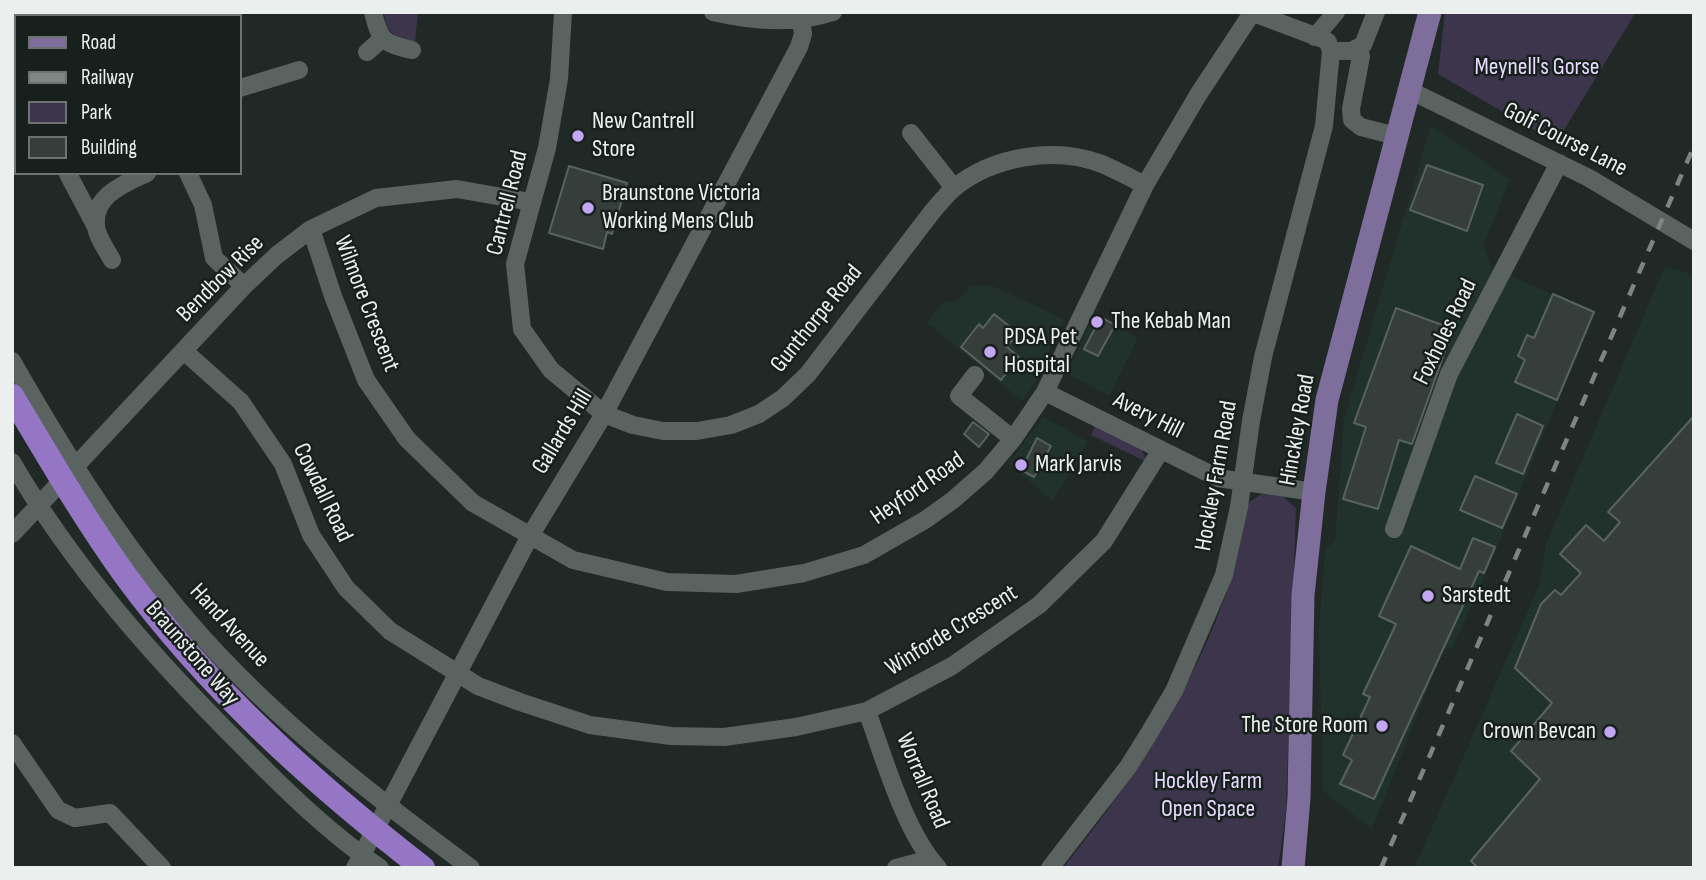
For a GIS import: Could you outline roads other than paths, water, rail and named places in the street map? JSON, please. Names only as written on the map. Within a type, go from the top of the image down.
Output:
[{"type":"highway","name":"Braunstone Way","points":[[12,396],[53,447],[84,515],[141,596],[225,693],[313,779],[423,868]]},
{"type":"main road","name":"Hinckley Road","points":[[1293,868],[1299,798],[1303,595],[1327,400],[1427,13]]},
{"type":"street","points":[[373,12],[378,34],[387,43],[412,50]]},
{"type":"street","name":"Cantrell Road","points":[[563,12],[559,79],[547,148],[515,264],[522,329],[551,370],[604,414]]},
{"type":"street","points":[[713,12],[765,20],[801,19],[833,12]]},
{"type":"street","points":[[1252,12],[1328,42],[1331,51],[1345,52],[1358,49],[1366,40],[1376,12]]},
{"type":"street","name":"Heyford Road","points":[[530,536],[573,560],[667,582],[736,584],[804,573],[863,555],[907,531],[953,500],[986,471],[1013,439],[1045,392],[1145,185],[1198,95],[1252,12]]},
{"type":"street","points":[[1315,37],[1336,12]]},
{"type":"street","name":"Gallards Hill","points":[[364,861],[457,672],[530,536],[604,414],[799,47],[803,34],[801,19]]},
{"type":"street","points":[[367,52],[382,38]]},
{"type":"street","points":[[1358,49],[1361,56],[1350,109],[1352,120],[1361,127],[1396,136]]},
{"type":"street","name":"Hockley Farm Road","points":[[1050,868],[1128,767],[1174,691],[1224,575],[1234,535],[1263,356],[1324,125],[1331,51]]},
{"type":"street","points":[[242,87],[299,70]]},
{"type":"street","name":"Golf Course Lane","points":[[1409,90],[1559,163],[1632,202],[1694,241]]},
{"type":"street","points":[[911,133],[954,188]]},
{"type":"street","name":"Gunthorpe Road","points":[[604,414],[633,425],[663,431],[697,431],[731,425],[759,414],[783,398],[808,374],[932,212],[954,188],[983,170],[1018,158],[1047,155],[1100,164],[1145,185]]},
{"type":"street","name":"Foxholes Road","points":[[1394,529],[1449,374],[1559,163]]},
{"type":"street","points":[[69,175],[112,260]]},
{"type":"street","points":[[96,225],[98,212],[106,197],[116,188],[143,175]]},
{"type":"street","points":[[189,175],[203,205],[214,258],[244,286]]},
{"type":"street","name":"Bendbow Rise","points":[[12,534],[244,286],[277,255],[311,229],[376,198],[457,189],[531,202]]},
{"type":"street","name":"Wilmore Crescent","points":[[311,229],[333,296],[366,380],[407,439],[473,503],[530,536]]},
{"type":"street","name":"Cowdall Road","points":[[184,351],[241,402],[248,412],[283,464],[311,535],[346,588],[390,631],[457,672]]},
{"type":"street","name":"Hand Avenue","points":[[12,361],[53,447],[80,473],[174,605],[316,748],[397,814],[471,868]]},
{"type":"street","points":[[975,375],[959,396],[1013,439]]},
{"type":"street","name":"Avery Hill","points":[[1045,392],[1218,478],[1314,492]]},
{"type":"street","name":"Winforde Crescent","points":[[457,672],[478,685],[520,702],[590,725],[671,736],[724,737],[748,734],[796,727],[867,711],[952,666],[1039,605],[1104,541],[1161,450]]},
{"type":"street","points":[[12,462],[45,514],[121,618],[203,708],[278,783],[364,861]]},
{"type":"street","name":"Worrall Road","points":[[867,711],[900,802],[934,863]]},
{"type":"street","points":[[12,743],[58,810],[75,818],[110,813],[162,868]]},
{"type":"street","points":[[896,868],[934,863]]},
{"type":"railway","points":[[1381,868],[1694,146]]},
{"type":"place","name":"New Cantrell Store","points":[[578,136]]},
{"type":"place","name":"Braunstone Victoria Working Mens Club","points":[[588,208]]},
{"type":"place","name":"The Kebab Man","points":[[1097,322]]},
{"type":"place","name":"PDSA Pet Hospital","points":[[990,352]]},
{"type":"place","name":"Mark Jarvis","points":[[1021,465]]},
{"type":"place","name":"Sarstedt","points":[[1428,596]]},
{"type":"place","name":"The Store Room","points":[[1382,726]]},
{"type":"place","name":"Crown Bevcan","points":[[1610,732]]},
{"type":"park label","name":"Meynell's Gorse","points":[[1537,68]]},
{"type":"park label","name":"Hockley Farm Open Space","points":[[1208,796]]}]
